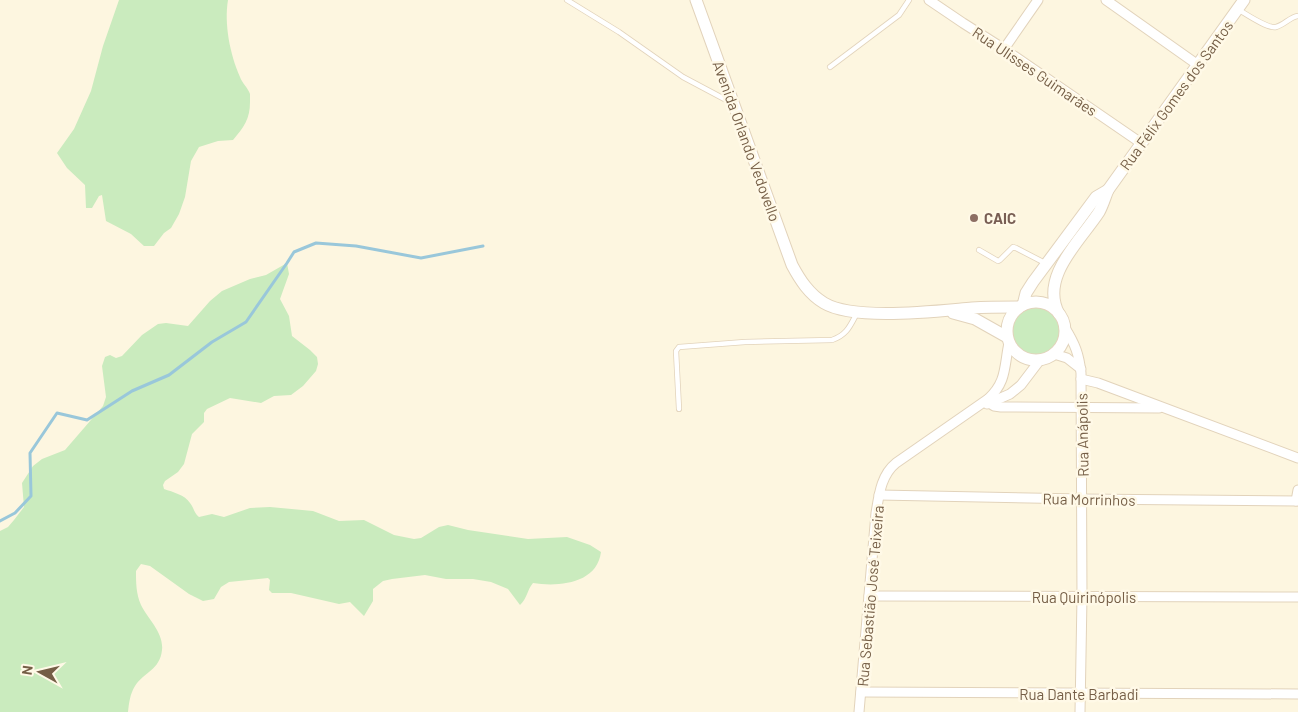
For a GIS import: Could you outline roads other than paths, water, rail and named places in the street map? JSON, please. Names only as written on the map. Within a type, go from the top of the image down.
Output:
[{"type":"street","name":"Avenida Orlando Vedovello","points":[[696,0],[789,256],[800,281],[823,303],[832,307],[858,312]]},
{"type":"street","name":"Rua Ulisses Guimarães","points":[[929,0],[1004,48],[1142,143]]},
{"type":"street","points":[[1004,48],[1038,0]]},
{"type":"street","points":[[1106,0],[1198,65]]},
{"type":"street","name":"Rua Félix Gomes dos Santos","points":[[1059,314],[1054,298],[1054,282],[1058,270],[1101,209],[1108,190],[1244,0]]},
{"type":"street","name":"Rua Félix Gomes dos Santos","points":[[1021,306],[1032,282],[1096,197],[1108,190]]},
{"type":"street","points":[[858,312],[944,311],[1021,306],[1033,302],[1043,303],[1052,307],[1063,320],[1065,328],[1062,343],[1054,354],[1040,360],[1025,359],[1013,350],[1008,340],[975,319],[944,311]]},
{"type":"street","points":[[989,401],[1002,383],[1005,372],[1008,320],[1021,306]]},
{"type":"street","name":"Rua Anápolis","points":[[1065,328],[1078,352],[1081,369],[1082,597],[1080,712]]},
{"type":"street","points":[[1054,354],[1067,358],[1081,369]]},
{"type":"street","points":[[989,401],[1010,394],[1021,385],[1040,360]]},
{"type":"street","points":[[1081,379],[1098,383],[1298,458]]},
{"type":"street","points":[[989,401],[994,406],[1001,407],[1164,408]]},
{"type":"street","name":"Rua Sebastião José Teixeira","points":[[859,712],[876,513],[883,481],[890,468],[896,463],[970,411],[989,401]]},
{"type":"street","points":[[1297,501],[1298,490]]},
{"type":"street","name":"Rua Morrinhos","points":[[879,495],[1297,501]]},
{"type":"street","name":"Rua Quirinópolis","points":[[869,596],[1298,597]]},
{"type":"street","name":"Rua Dante Barbadi","points":[[861,692],[1298,694]]},
{"type":"lane","points":[[568,0],[619,32],[683,77],[733,103]]},
{"type":"lane","points":[[830,67],[899,15],[909,0]]},
{"type":"lane","points":[[1238,10],[1271,27],[1277,27],[1298,16]]},
{"type":"lane","points":[[979,250],[998,261],[1013,247],[1046,264]]},
{"type":"lane","points":[[679,409],[676,351],[679,347],[745,342],[832,340],[846,332],[858,312]]},
{"type":"waterway","points":[[0,521],[15,513],[31,496],[30,453],[57,413],[87,420],[132,391],[169,375],[212,342],[246,322],[294,252],[316,243],[356,246],[421,258],[483,246]]},
{"type":"place","name":"CAIC","points":[[974,218]]}]
